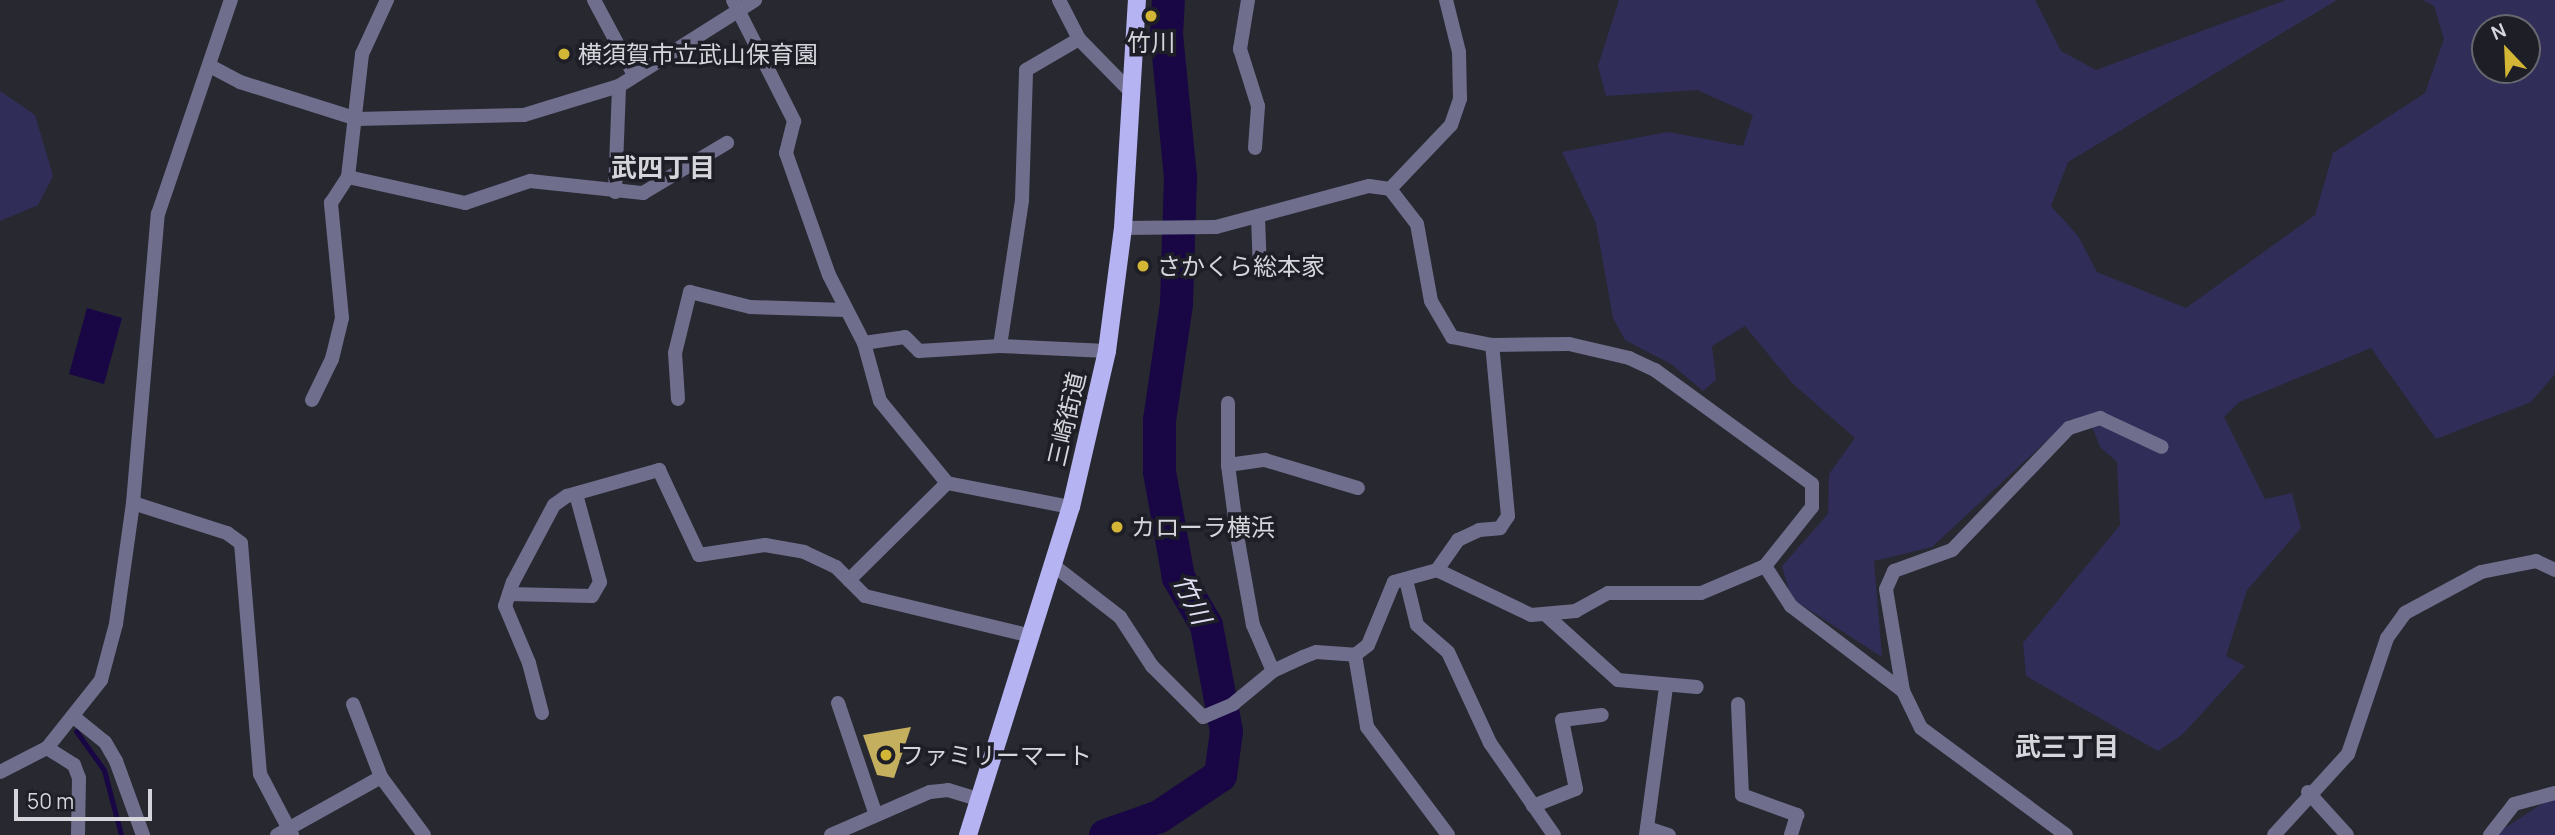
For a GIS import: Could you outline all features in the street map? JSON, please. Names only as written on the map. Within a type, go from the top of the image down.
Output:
[{"type":"main road","name":"三崎街道","points":[[968,835],[1071,507],[1107,351],[1123,228],[1137,0]]},
{"type":"street","points":[[0,772],[47,748],[75,718],[100,680],[113,635],[133,503],[158,214],[231,0]]},
{"type":"street","points":[[312,400],[332,359],[342,318],[331,202],[348,177],[358,119],[362,54],[387,0]]},
{"type":"street","points":[[594,0],[634,75]]},
{"type":"street","points":[[210,66],[240,82],[358,119],[524,115],[619,86],[736,5],[755,0]]},
{"type":"street","points":[[1059,0],[1079,39],[1130,91]]},
{"type":"street","points":[[1248,0],[1240,49],[1258,106],[1255,148]]},
{"type":"street","points":[[1390,189],[1451,125],[1460,99],[1459,52],[1446,0]]},
{"type":"street","points":[[736,5],[794,121],[786,153],[845,310],[864,343],[880,401],[947,483],[1071,507]]},
{"type":"street","points":[[1000,346],[1021,200],[1026,70],[1079,39]]},
{"type":"street","points":[[615,192],[619,86]]},
{"type":"street","points":[[348,177],[465,203],[530,181],[642,193],[727,143]]},
{"type":"street","points":[[1123,228],[1216,227],[1369,186],[1390,189],[1417,224],[1431,301],[1452,337],[1492,345],[1569,344],[1629,358],[1654,370],[1812,484],[1812,507],[1765,566],[1701,593],[1608,593],[1576,611],[1531,615],[1437,570]]},
{"type":"street","points":[[1258,216],[1260,272]]},
{"type":"street","points":[[678,399],[675,353],[690,292],[750,307],[845,310]]},
{"type":"street","points":[[864,343],[905,337],[919,351],[1000,346],[1107,351]]},
{"type":"street","points":[[1052,565],[1120,617],[1152,666],[1203,717],[1233,704],[1273,671],[1316,652],[1355,656],[1368,645],[1394,582],[1437,570],[1458,540],[1479,530],[1500,528],[1508,516],[1492,345]]},
{"type":"street","points":[[1228,403],[1228,465],[1253,625],[1273,671]]},
{"type":"street","points":[[2066,835],[1921,728],[1903,691],[1886,589],[1894,571],[1952,550],[2069,428],[2100,418],[2162,447]]},
{"type":"street","points":[[1228,465],[1265,460],[1358,488]]},
{"type":"street","points":[[542,713],[529,663],[505,606],[509,594],[554,505],[576,494],[659,470],[699,555],[765,545],[804,552],[849,580],[865,596],[1032,636]]},
{"type":"street","points":[[849,580],[947,483]]},
{"type":"street","points":[[509,594],[592,596],[600,582],[576,494]]},
{"type":"street","points":[[133,503],[227,533],[240,543],[260,774],[286,833],[381,777]]},
{"type":"street","points":[[2274,835],[2308,792],[2348,754],[2387,638],[2405,613],[2481,572],[2536,561],[2555,570]]},
{"type":"street","points":[[1765,566],[1791,606],[1903,691]]},
{"type":"street","points":[[1406,580],[1417,625],[1448,652],[1490,743],[1554,835]]},
{"type":"street","points":[[1546,615],[1610,676],[1666,687],[1697,687]]},
{"type":"street","points":[[1355,656],[1367,727],[1448,835]]},
{"type":"street","points":[[1666,687],[1646,831],[1669,835]]},
{"type":"street","points":[[838,703],[876,815]]},
{"type":"street","points":[[353,704],[381,777],[400,810],[424,835]]},
{"type":"street","points":[[1738,704],[1742,794],[1797,815],[1791,835]]},
{"type":"street","points":[[1533,806],[1576,789],[1562,720],[1602,715]]},
{"type":"street","points":[[75,718],[110,752],[143,835]]},
{"type":"street","points":[[47,748],[74,765],[79,778],[78,835]]},
{"type":"street","points":[[831,835],[930,792],[948,790],[978,799]]},
{"type":"street","points":[[2308,792],[2347,835]]},
{"type":"street","points":[[2490,835],[2514,804],[2555,793]]},
{"type":"shaded area","points":[[1619,0],[2035,0],[2061,51],[2096,70],[2286,0],[2337,0],[2068,162],[2051,206],[2078,236],[2097,272],[2186,308],[2315,215],[2333,153],[2425,93],[2444,39],[2434,6],[2423,0],[2555,0],[2555,374],[2531,402],[2436,439],[2371,348],[2239,402],[2224,417],[2265,499],[2292,493],[2301,528],[2247,590],[2226,656],[2245,666],[2183,734],[2158,751],[2026,676],[2023,643],[2120,525],[2117,462],[2100,447],[2093,429],[2070,419],[1932,547],[1874,561],[1882,657],[1791,598],[1782,566],[1828,514],[1829,474],[1855,438],[1792,383],[1745,326],[1712,346],[1716,380],[1703,391],[1671,364],[1625,340],[1613,318],[1596,223],[1562,152],[1668,132],[1743,146],[1753,115],[1697,90],[1606,96],[1598,66]]},
{"type":"shaded area","points":[[0,91],[35,115],[53,176],[38,205],[0,221]]},
{"type":"shaded area","points":[[87,308],[122,318],[104,384],[69,374]]},
{"type":"shaded area","points":[[2555,796],[2555,835],[2494,835],[2543,803]]},
{"type":"building","name":"ファミリーマート","points":[[911,727],[894,778],[877,775],[863,735]]},
{"type":"waterway","name":"竹川","points":[[1105,835],[1159,816],[1220,775],[1226,731],[1206,625],[1178,577],[1159,471],[1159,420],[1176,303],[1180,177],[1166,35],[1168,0]]},
{"type":"waterway","points":[[76,731],[104,770],[121,835]]},
{"type":"place","name":"竹川","points":[[1151,16]]},
{"type":"place","name":"横須賀市立武山保育園","points":[[564,54]]},
{"type":"place","name":"さかくら総本家","points":[[1143,266]]},
{"type":"place","name":"カローラ横浜","points":[[1117,527]]},
{"type":"place","name":"ファミリーマート","points":[[886,755]]},
{"type":"district","name":"武四丁目","points":[[663,168]]},
{"type":"district","name":"武三丁目","points":[[2067,747]]}]
